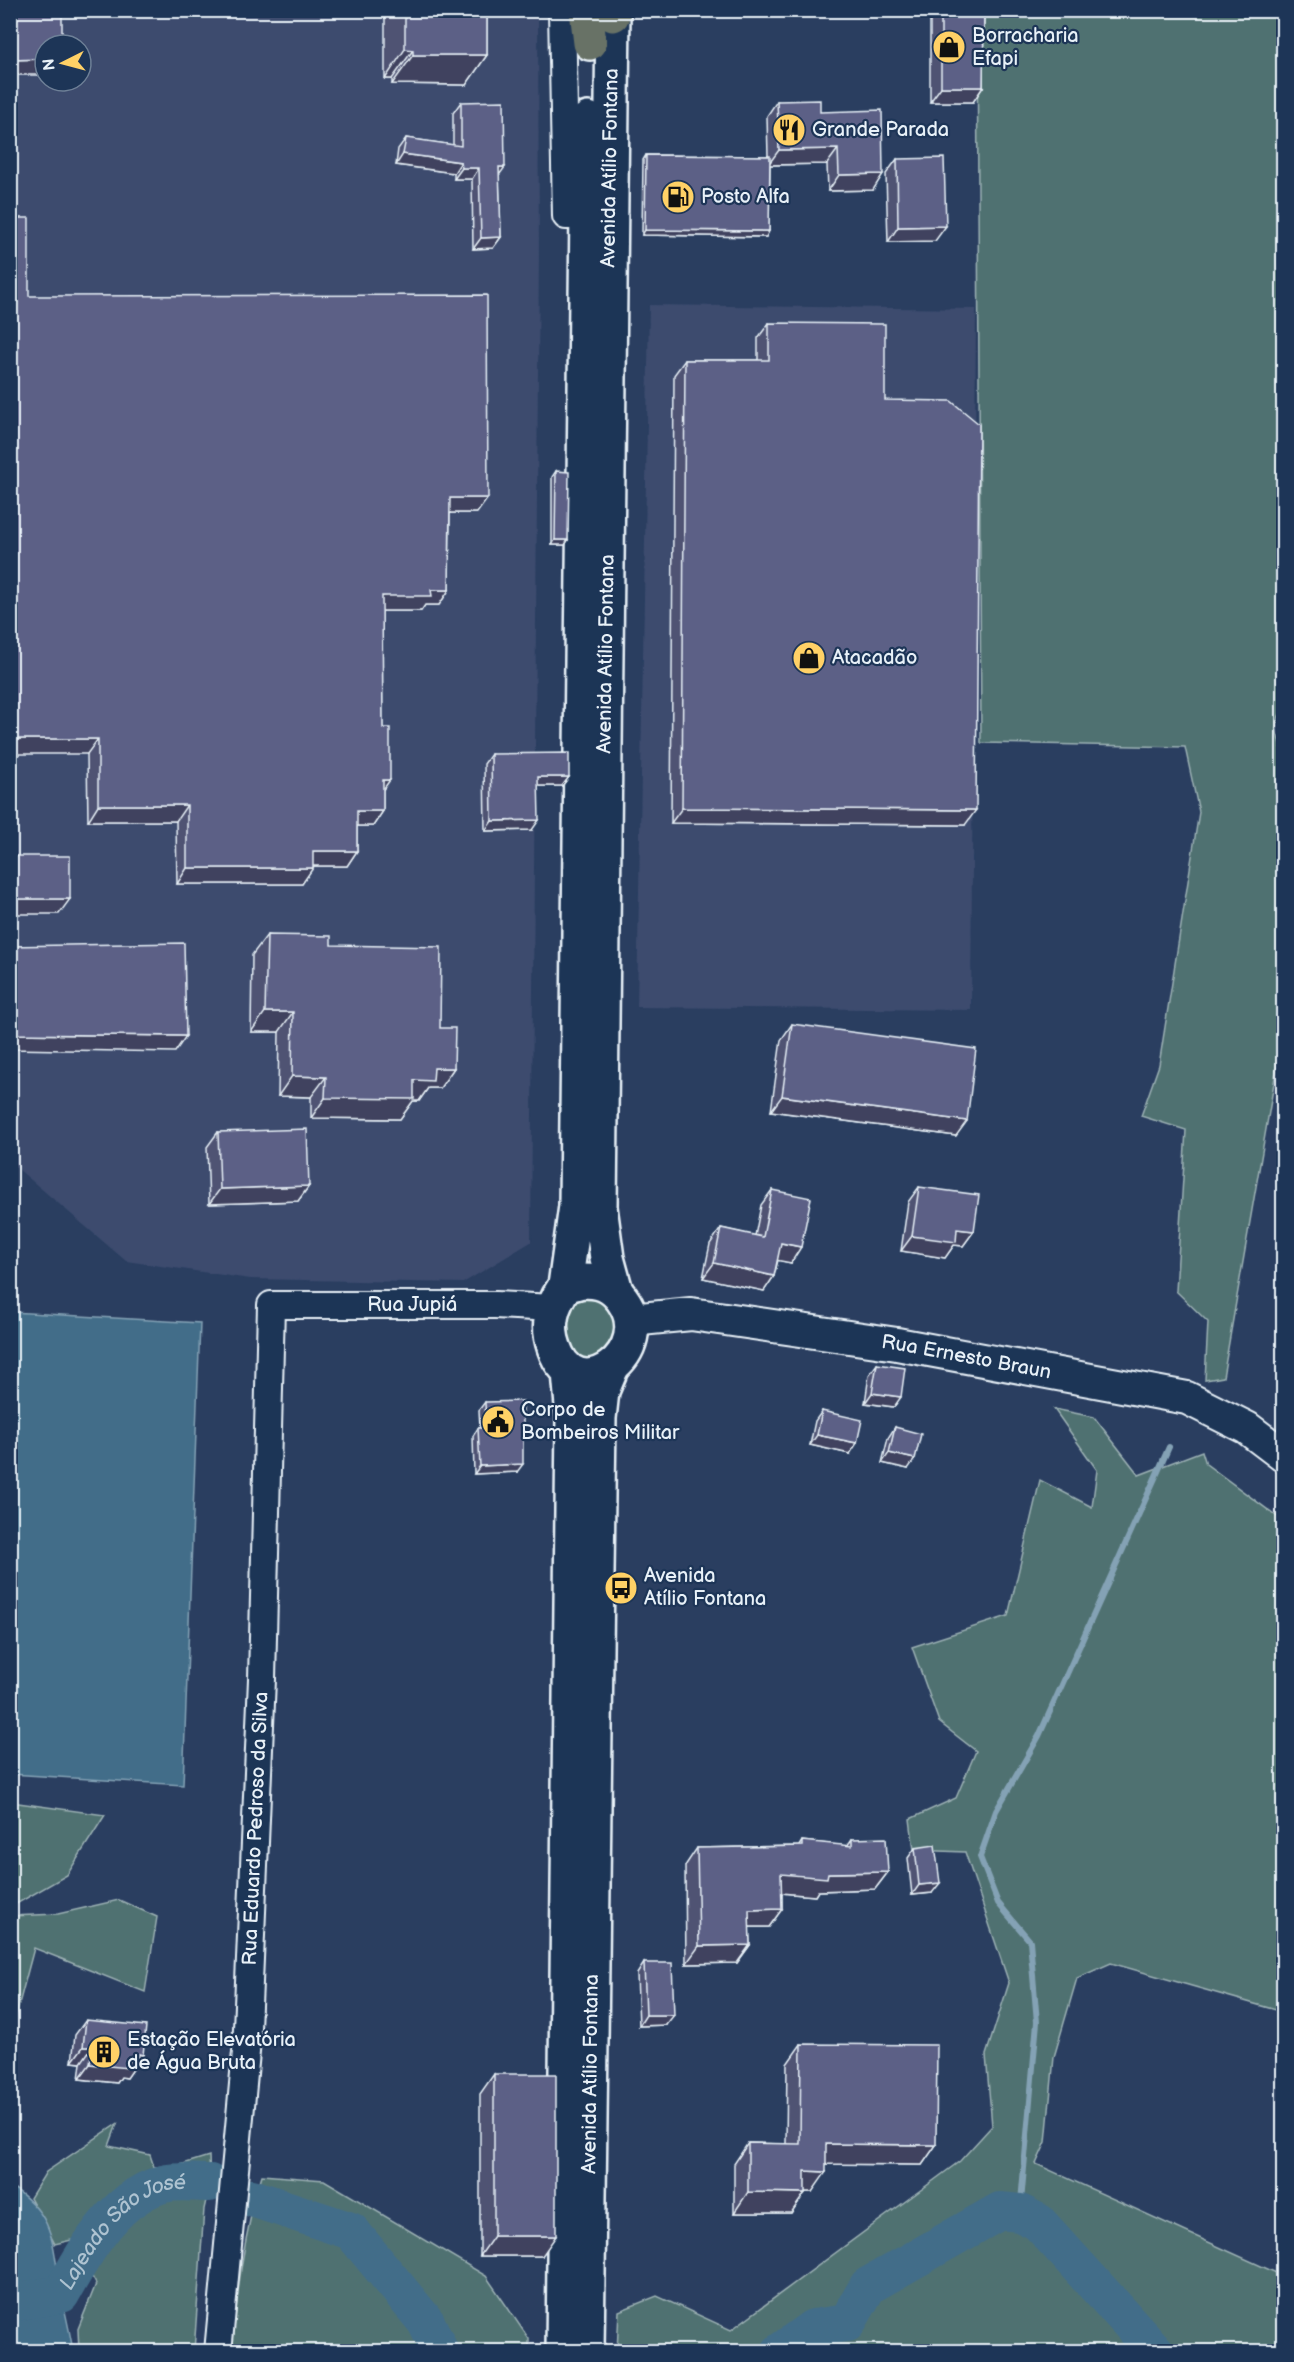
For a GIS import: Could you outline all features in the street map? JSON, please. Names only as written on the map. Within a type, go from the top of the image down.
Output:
[{"type":"highway","points":[[590,43],[603,11]]},
{"type":"main road","name":"Avenida Atílio Fontana","points":[[603,11],[600,1208],[607,1258],[616,1291]]},
{"type":"main road","name":"Avenida Atílio Fontana","points":[[559,1297],[576,1206],[576,216],[590,43]]},
{"type":"main road","points":[[582,1281],[600,1281],[616,1291],[627,1305],[631,1320],[631,1339],[624,1355],[612,1367],[598,1375],[584,1376],[569,1372],[557,1355],[551,1338],[559,1297],[582,1281]]},
{"type":"main road","name":"Avenida Atílio Fontana","points":[[587,2352],[599,1418],[602,1391],[612,1367]]},
{"type":"main road","name":"Avenida Atílio Fontana","points":[[563,2352],[573,1417],[569,1372]]},
{"type":"street","points":[[562,10],[576,216]]},
{"type":"street","name":"Rua Jupiá","points":[[271,1305],[495,1305],[559,1297]]},
{"type":"street","name":"Rua Eduardo Pedroso da Silva","points":[[218,2352],[246,2052],[262,1679],[271,1305]]},
{"type":"street","name":"Rua Ernesto Braun","points":[[631,1320],[691,1314],[897,1344],[1187,1398],[1247,1428],[1284,1456]]},
{"type":"shaded area","points":[[11,11],[538,11],[539,253],[531,1242],[463,1283],[250,1279],[126,1261],[11,1163]]},
{"type":"shaded area","name":"Atacadão","points":[[649,305],[976,309],[971,1010],[637,1007]]},
{"type":"shaded area","points":[[11,1312],[200,1323],[183,1785],[11,1774]]},
{"type":"shaded area","points":[[10,2186],[37,2208],[50,2232],[73,2351],[11,2351]]},
{"type":"green space","points":[[977,11],[1283,11],[1284,708],[1277,726],[1284,756],[1283,1031],[1223,1377],[1205,1380],[1208,1322],[1176,1291],[1186,1130],[1141,1116],[1159,1065],[1199,812],[1185,747],[981,743]]},
{"type":"green space","points":[[589,1295],[610,1311],[614,1332],[612,1350],[584,1365],[565,1339],[567,1310],[572,1300]]},
{"type":"green space","points":[[1054,1409],[1094,1417],[1139,1475],[1202,1451],[1206,1464],[1283,1521],[1283,2012],[1111,1963],[1077,1978],[1054,2057],[1046,2142],[1036,2164],[1283,2276],[1283,2351],[617,2352],[619,2311],[657,2296],[731,2330],[960,2161],[992,2126],[986,2055],[1009,1983],[965,1852],[914,1850],[910,1819],[956,1798],[976,1751],[939,1722],[912,1647],[1008,1616],[1040,1480],[1092,1507],[1097,1470]]},
{"type":"green space","points":[[11,1802],[105,1815],[67,1875],[11,1907]]},
{"type":"green space","points":[[119,1900],[157,1917],[145,1992],[34,1948],[15,2019],[11,2018],[11,1916],[58,1914]]},
{"type":"green space","points":[[117,2124],[109,2146],[150,2155],[154,2167],[180,2165],[209,2156],[210,2183],[204,2209],[194,2351],[79,2351],[78,2329],[96,2284],[82,2258],[80,2238],[55,2244],[30,2198],[46,2172]]},
{"type":"green space","points":[[262,2175],[324,2180],[486,2276],[529,2339],[529,2351],[232,2351],[242,2262],[250,2218]]},
{"type":"building","points":[[10,10],[62,10],[62,33],[33,33],[33,59],[10,60]]},
{"type":"building","points":[[405,10],[487,10],[487,55],[413,55],[413,50],[405,49]]},
{"type":"building","points":[[941,10],[984,10],[983,87],[941,87]]},
{"type":"building","points":[[820,100],[820,112],[882,110],[883,174],[839,175],[838,149],[779,150],[777,101]]},
{"type":"building","points":[[504,101],[505,167],[499,167],[501,237],[481,238],[479,168],[462,168],[461,162],[403,154],[406,138],[461,146],[461,102]]},
{"type":"building","points":[[646,155],[770,156],[769,231],[645,230]]},
{"type":"building","points":[[944,158],[946,226],[898,227],[897,159]]},
{"type":"building","points":[[10,218],[29,218],[29,296],[487,295],[488,498],[450,498],[449,590],[431,590],[432,596],[382,596],[383,728],[390,728],[390,780],[383,780],[383,811],[357,811],[357,851],[313,851],[313,868],[187,868],[187,805],[98,805],[98,739],[10,739]]},
{"type":"building","points":[[769,323],[885,324],[885,400],[951,401],[979,424],[976,810],[682,808],[685,360],[769,360]]},
{"type":"building","points":[[556,471],[569,472],[568,540],[555,540]]},
{"type":"building","points":[[569,753],[569,777],[538,777],[539,820],[492,821],[491,754]]},
{"type":"building","points":[[10,856],[70,856],[70,899],[10,899]]},
{"type":"building","points":[[267,935],[331,936],[331,945],[441,947],[440,1028],[455,1028],[454,1068],[434,1068],[433,1081],[414,1080],[414,1099],[325,1098],[326,1077],[292,1076],[293,1012],[265,1012]]},
{"type":"building","points":[[184,943],[186,1036],[10,1034],[10,946]]},
{"type":"building","points":[[792,1024],[976,1049],[967,1121],[782,1096]]},
{"type":"building","points":[[307,1129],[309,1186],[220,1189],[218,1132]]},
{"type":"building","points":[[919,1187],[979,1195],[974,1231],[957,1229],[956,1242],[912,1236]]},
{"type":"building","points":[[772,1190],[811,1198],[801,1247],[781,1243],[774,1276],[714,1263],[721,1228],[763,1237]]},
{"type":"building","points":[[877,1364],[905,1368],[901,1397],[872,1393]]},
{"type":"building","points":[[523,1401],[523,1464],[480,1466],[478,1428],[486,1428],[485,1402]]},
{"type":"building","points":[[822,1411],[862,1420],[857,1443],[817,1435]]},
{"type":"building","points":[[895,1427],[921,1434],[915,1459],[889,1453]]},
{"type":"building","points":[[886,1838],[888,1872],[828,1873],[827,1878],[781,1874],[782,1909],[749,1910],[750,1945],[699,1946],[697,1848],[802,1846],[802,1841],[852,1846],[852,1839]]},
{"type":"building","points":[[935,1845],[940,1883],[919,1885],[915,1848]]},
{"type":"building","points":[[644,1963],[672,1963],[674,2015],[646,2015]]},
{"type":"building","points":[[86,2020],[146,2026],[143,2055],[139,2054],[138,2062],[128,2061],[128,2068],[90,2064],[92,2047],[83,2047]]},
{"type":"building","points":[[801,2044],[937,2045],[936,2145],[826,2144],[826,2172],[805,2171],[805,2193],[748,2192],[748,2143],[800,2144]]},
{"type":"building","points":[[494,2074],[556,2074],[556,2236],[494,2236]]},
{"type":"waterway","points":[[1020,2213],[1037,2022],[1030,1941],[998,1903],[980,1857],[996,1811],[1039,1736],[1169,1447]]},
{"type":"waterway","name":"Lajeado São José","points":[[10,2303],[61,2294],[104,2226],[118,2211],[149,2189],[168,2183],[210,2183]]},
{"type":"waterway","name":"Lajeado São José","points":[[252,2198],[351,2231],[426,2322],[440,2352]]},
{"type":"waterway","name":"Lajeado São José","points":[[780,2352],[813,2328],[847,2323],[868,2286],[1000,2211],[1020,2213],[1038,2222],[1156,2352]]},
{"type":"place","name":"Borracharia Efapi","points":[[949,47]]},
{"type":"place","name":"Grande Parada","points":[[789,130]]},
{"type":"place","name":"Posto Alfa","points":[[678,197]]},
{"type":"place","name":"Atacadão","points":[[809,658]]},
{"type":"place","name":"Corpo de Bombeiros Militar","points":[[498,1422]]},
{"type":"place","name":"Avenida Atílio Fontana","points":[[621,1588]]},
{"type":"place","name":"Estação Elevatória de Água Bruta","points":[[104,2052]]}]
